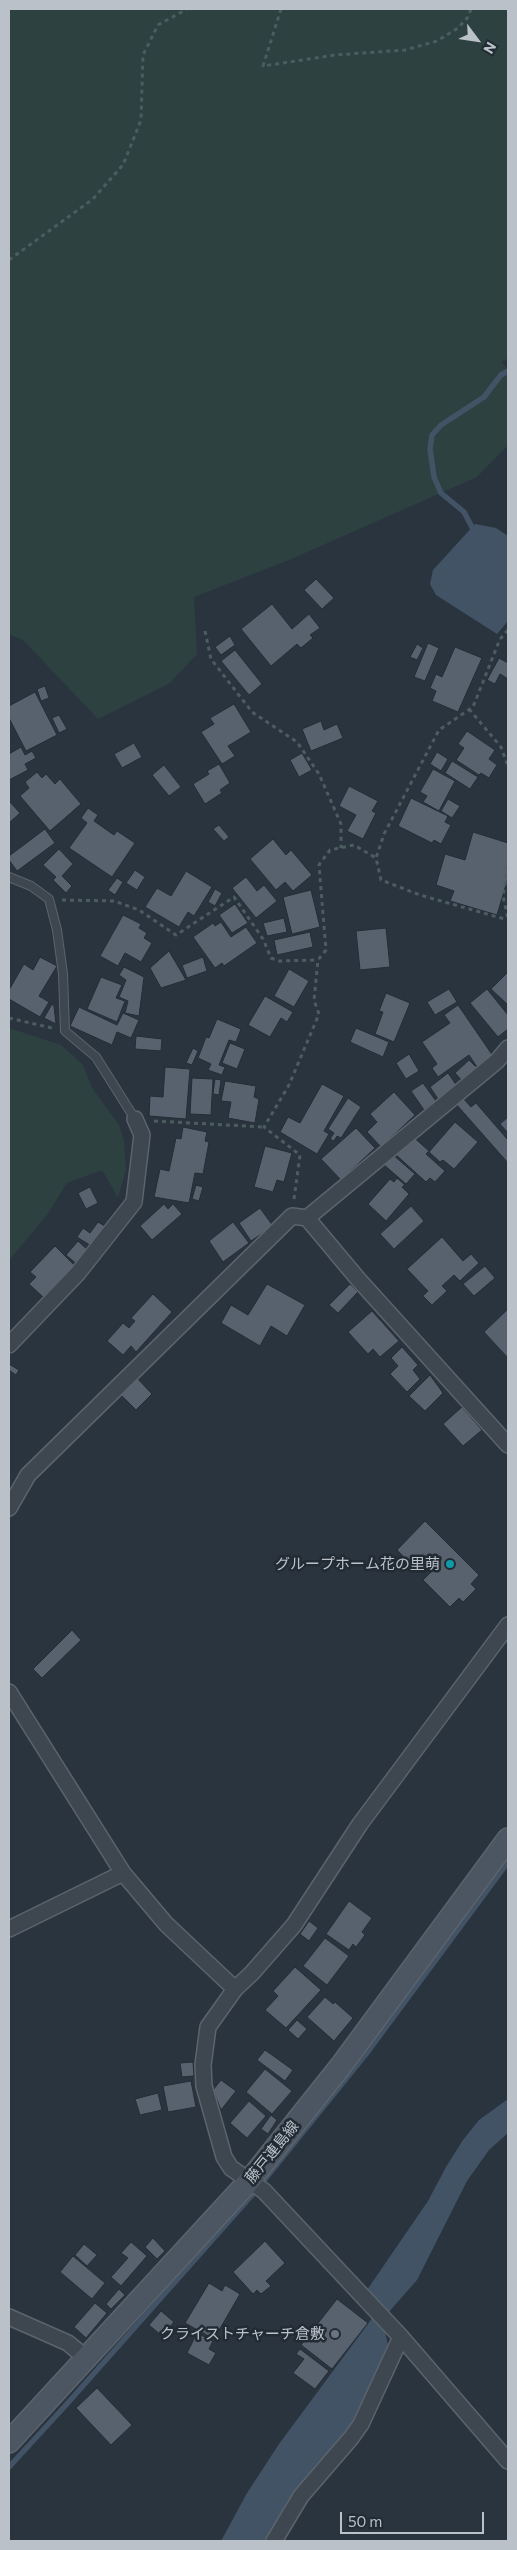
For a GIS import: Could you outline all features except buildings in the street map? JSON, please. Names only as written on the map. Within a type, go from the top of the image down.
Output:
[{"type":"main road","name":"藤戸連島線","points":[[9,2442],[86,2358],[257,2185],[340,2067],[508,1839]]},
{"type":"street","points":[[9,1508],[28,1475],[300,1217],[497,1061],[508,1048]]},
{"type":"street","points":[[9,1345],[78,1273],[134,1202],[142,1135],[135,1119]]},
{"type":"street","points":[[300,1217],[508,1446]]},
{"type":"street","points":[[508,1625],[360,1824],[294,1925],[252,1973],[235,1989],[208,2027],[204,2044],[204,2086],[224,2156],[231,2168],[257,2185],[381,2315],[508,2461]]},
{"type":"street","points":[[9,1692],[123,1873],[166,1924],[235,1989]]},
{"type":"street","points":[[9,1929],[123,1873]]},
{"type":"street","points":[[9,2316],[68,2342],[86,2358]]},
{"type":"street","points":[[274,2541],[301,2496],[352,2438],[361,2424],[401,2337]]},
{"type":"lane","points":[[9,877],[32,886],[49,899],[57,930],[63,974],[65,1031],[96,1057],[135,1119]]},
{"type":"path","points":[[9,260],[93,199],[123,165],[141,120],[143,56],[158,25],[188,9]]},
{"type":"path","points":[[281,9],[264,66],[334,54],[405,50],[437,41],[458,28],[468,17],[471,9]]},
{"type":"path","points":[[508,630],[500,639],[473,707],[439,730],[384,834],[376,858],[381,880],[420,894],[508,919],[503,896],[508,866]]},
{"type":"path","points":[[205,631],[211,659],[252,712],[297,742],[319,774],[341,824],[341,848]]},
{"type":"path","points":[[470,709],[501,747],[508,766]]},
{"type":"path","points":[[264,1127],[288,1085],[320,1014],[314,1000],[318,960],[326,950],[319,865],[330,850],[354,845],[376,858]]},
{"type":"path","points":[[49,899],[114,901],[139,910],[176,936],[234,897],[263,939],[271,958],[279,962],[318,960]]},
{"type":"path","points":[[9,1018],[65,1031]]},
{"type":"path","points":[[135,1119],[264,1127],[300,1155],[300,1217]]},
{"type":"green space","points":[[9,9],[508,9],[508,358],[502,362],[508,371],[508,445],[477,477],[289,560],[194,597],[197,654],[170,683],[98,719],[23,640],[9,634]]},
{"type":"green space","points":[[9,1028],[61,1045],[83,1065],[92,1088],[119,1125],[124,1141],[126,1170],[118,1198],[102,1170],[67,1183],[47,1215],[9,1260]]},
{"type":"water","points":[[475,524],[496,528],[508,536],[508,621],[497,634],[436,595],[430,584],[433,570]]},
{"type":"water","points":[[508,2099],[508,2133],[489,2150],[467,2181],[417,2280],[388,2313],[367,2290],[428,2201],[463,2140],[479,2120]]},
{"type":"water","points":[[373,2317],[384,2328],[389,2349],[349,2432],[288,2500],[265,2541],[221,2541],[247,2493],[279,2444]]},
{"type":"waterway","points":[[475,533],[464,512],[441,493],[434,477],[430,449],[432,435],[441,425],[484,397],[501,375],[508,371]]},
{"type":"waterway","points":[[9,2467],[253,2194],[366,2054],[508,1862]]},
{"type":"place","name":"グループホーム花の里萌","points":[[450,1564]]},
{"type":"place","name":"クライストチャーチ倉敷","points":[[335,2334]]}]
